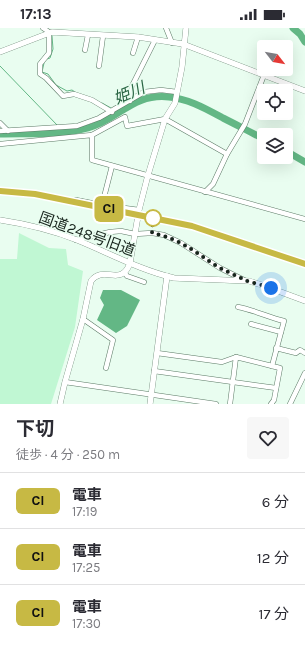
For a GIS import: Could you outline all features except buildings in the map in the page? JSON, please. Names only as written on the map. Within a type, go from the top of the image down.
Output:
[{"type":"street","points":[[43,28],[49,31]]},
{"type":"street","points":[[166,28],[172,43]]},
{"type":"street","points":[[60,404],[83,319],[91,281],[100,275],[118,275],[125,273],[130,263],[139,210],[148,174],[165,119],[175,104],[182,67],[183,44],[186,28]]},
{"type":"street","points":[[49,31],[49,53],[40,64],[40,74],[64,96],[74,94],[92,100],[112,112]]},
{"type":"street","points":[[0,52],[49,31],[73,31],[88,35],[138,37],[183,44],[257,72]]},
{"type":"street","points":[[85,50],[88,35]]},
{"type":"street","points":[[99,66],[103,36]]},
{"type":"street","points":[[133,53],[138,37]]},
{"type":"street","points":[[130,101],[132,86],[155,40]]},
{"type":"street","points":[[205,192],[213,184],[227,154],[241,132],[264,76]]},
{"type":"street","points":[[267,76],[305,91]]},
{"type":"street","points":[[0,131],[77,126],[112,112],[144,92],[161,90],[177,92]]},
{"type":"street","points":[[0,144],[92,135],[125,117],[127,126],[165,119],[227,154]]},
{"type":"street","points":[[0,123],[8,131]]},
{"type":"street","points":[[92,135],[92,160],[148,174],[205,192],[305,219]]},
{"type":"street","points":[[102,205],[112,166]]},
{"type":"street","points":[[76,200],[139,210]]},
{"type":"street","name":"国道248号旧道","points":[[0,220],[32,226],[76,240],[148,270],[174,278],[246,281],[262,285],[305,301]]},
{"type":"street","points":[[76,240],[110,232],[122,231],[135,234],[152,233],[170,237],[220,268],[246,281]]},
{"type":"street","points":[[125,273],[127,276],[144,282]]},
{"type":"street","points":[[150,404],[167,276]]},
{"type":"street","points":[[238,307],[255,311],[284,322],[272,366]]},
{"type":"street","points":[[83,319],[113,340],[106,368]]},
{"type":"street","points":[[251,324],[281,332]]},
{"type":"street","points":[[276,348],[296,353],[300,350],[305,353]]},
{"type":"street","points":[[156,353],[222,362],[236,357],[280,368],[274,400],[271,404]]},
{"type":"street","points":[[230,404],[236,357]]},
{"type":"street","points":[[154,370],[276,388]]},
{"type":"street","points":[[290,404],[305,373]]},
{"type":"street","points":[[65,382],[216,404]]},
{"type":"shaded area","points":[[19,233],[49,248],[66,249],[68,265],[83,271],[75,327],[51,404],[0,404],[0,259],[17,259]]},
{"type":"shaded area","points":[[103,290],[121,290],[140,300],[127,326],[116,333],[97,320],[104,305],[100,298]]},
{"type":"waterway","points":[[293,28],[300,34],[305,42]]},
{"type":"waterway","points":[[47,59],[50,58],[53,49],[52,36]]},
{"type":"waterway","points":[[44,63],[42,72],[48,74],[56,85],[67,91],[72,90],[75,92]]},
{"type":"waterway","points":[[0,66],[58,126]]},
{"type":"waterway","name":"姫川","points":[[0,134],[44,134],[77,131],[99,124],[146,99],[169,97],[197,105],[257,135]]},
{"type":"waterway","points":[[102,103],[111,108]]},
{"type":"waterway","name":"姫川","points":[[61,130],[65,133]]},
{"type":"waterway","name":"姫川","points":[[293,155],[305,162]]},
{"type":"railway","points":[[0,191],[35,194],[192,226],[305,264]]},
{"type":"train","name":"CI","points":[[0,191],[35,194],[192,226],[305,264]]},
{"type":"route","points":[[153,218],[152,233],[170,237],[182,243],[220,268],[246,281],[255,282],[271,288]]}]
